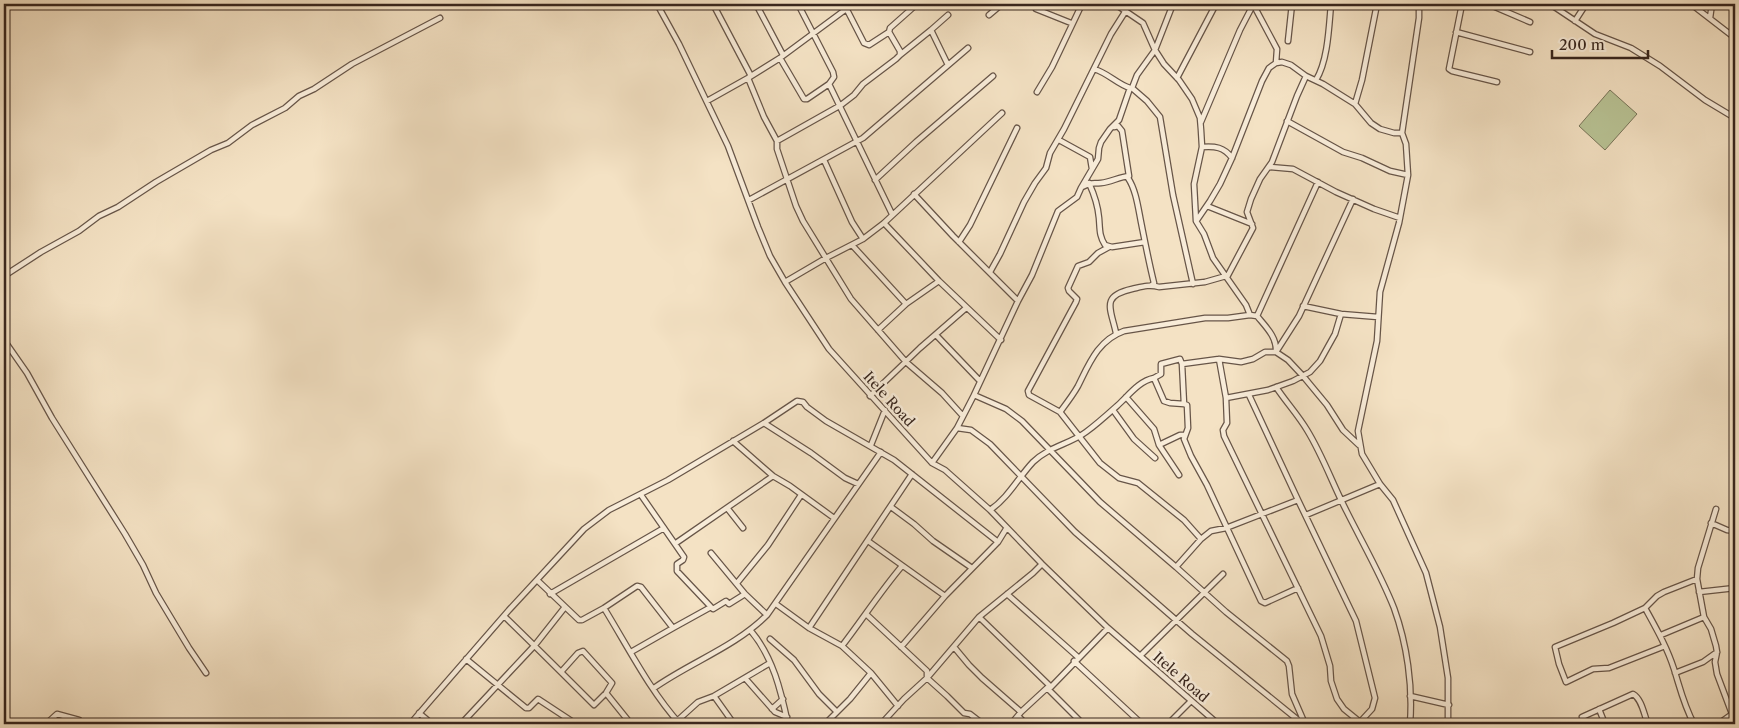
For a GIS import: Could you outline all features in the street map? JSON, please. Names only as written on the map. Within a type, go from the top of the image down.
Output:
[{"type":"street","name":"Itele Road","points":[[658,4],[728,146],[770,256],[830,349],[870,396],[885,410],[932,463],[945,470],[990,510],[1006,529],[1108,628],[1218,724]]},
{"type":"street","points":[[713,4],[750,77],[764,117],[777,141],[777,149],[803,221],[851,298],[906,362],[942,393],[962,415]]},
{"type":"street","points":[[756,4],[804,100],[829,84],[834,74],[798,4]]},
{"type":"street","points":[[707,101],[750,77],[782,56],[814,33],[845,6],[853,4]]},
{"type":"street","points":[[845,6],[866,45],[868,45],[889,32],[890,28],[917,4]]},
{"type":"street","points":[[988,15],[1002,4]]},
{"type":"street","points":[[1037,92],[1052,67],[1082,4]]},
{"type":"street","points":[[1115,4],[1143,23],[1155,50],[1164,64],[1192,99],[1201,122],[1202,147],[1194,184],[1197,206],[1196,221],[1204,234],[1213,258],[1246,305],[1250,315]]},
{"type":"street","points":[[1152,285],[1154,283],[1136,199],[1128,178],[1125,142],[1119,123],[1131,88],[1137,75],[1155,50],[1173,4]]},
{"type":"street","points":[[1177,78],[1216,4]]},
{"type":"street","points":[[1201,122],[1253,4]]},
{"type":"street","points":[[1253,4],[1277,50],[1276,63]]},
{"type":"street","points":[[1288,41],[1292,4]]},
{"type":"street","points":[[1316,80],[1321,73],[1324,58],[1331,4]]},
{"type":"street","points":[[1354,104],[1362,80],[1377,4]]},
{"type":"street","points":[[1419,4],[1419,18],[1402,133],[1406,144],[1408,174],[1400,218],[1380,292],[1377,341],[1358,431],[1362,454],[1380,484],[1393,500],[1426,573],[1440,627],[1449,686],[1448,724]]},
{"type":"street","points":[[1462,4],[1450,69],[1496,82]]},
{"type":"street","points":[[1488,4],[1530,22]]},
{"type":"street","points":[[1550,4],[1600,36],[1631,48],[1660,66],[1705,100],[1735,118]]},
{"type":"street","points":[[1575,21],[1586,4]]},
{"type":"street","points":[[1693,5],[1703,4]]},
{"type":"street","points":[[1710,18],[1712,4]]},
{"type":"street","points":[[1693,5],[1735,38]]},
{"type":"street","points":[[1036,9],[1072,23]]},
{"type":"street","points":[[990,272],[1024,202],[1046,168],[1050,153],[1111,34],[1125,12]]},
{"type":"street","points":[[777,141],[841,105],[948,15]]},
{"type":"street","points":[[4,276],[156,182],[211,150],[228,143],[252,125],[285,108],[299,96],[314,89],[352,64],[440,18]]},
{"type":"street","points":[[931,30],[948,65]]},
{"type":"street","points":[[889,32],[900,51],[900,55]]},
{"type":"street","points":[[1456,32],[1530,52]]},
{"type":"street","points":[[749,200],[824,160],[873,130],[968,48]]},
{"type":"street","points":[[1196,221],[1207,206],[1232,158],[1262,81],[1269,68],[1276,63],[1282,62],[1291,65],[1354,104],[1371,123],[1380,129],[1402,133]]},
{"type":"street","points":[[1094,69],[1108,74],[1131,88],[1147,101],[1160,117],[1193,284]]},
{"type":"street","points":[[875,180],[993,76]]},
{"type":"street","points":[[1116,333],[1110,305],[1113,295],[1118,292],[1152,285],[1158,287],[1193,284],[1227,276],[1251,234],[1252,224],[1247,212],[1260,179],[1269,167],[1296,96],[1306,76]]},
{"type":"street","points":[[829,84],[841,105],[892,214]]},
{"type":"street","points":[[785,282],[863,239],[884,223],[1002,113]]},
{"type":"street","points":[[1287,121],[1343,152],[1362,158],[1390,171],[1408,174]]},
{"type":"street","points":[[932,463],[957,428],[962,415],[974,396],[1032,275],[1058,212],[1077,197],[1098,159],[1101,142],[1110,129],[1119,123]]},
{"type":"street","points":[[959,242],[970,225],[1017,128]]},
{"type":"street","points":[[1058,140],[1090,157],[1092,169]]},
{"type":"street","points":[[1202,147],[1213,146],[1220,148],[1227,151],[1232,158]]},
{"type":"street","points":[[824,160],[852,222],[863,239]]},
{"type":"street","points":[[1269,167],[1293,169],[1353,199],[1400,218]]},
{"type":"street","points":[[1081,188],[1089,183],[1104,182],[1129,176]]},
{"type":"street","points":[[1256,316],[1318,182]]},
{"type":"street","points":[[1089,183],[1095,196],[1102,241],[1105,246],[1109,247]]},
{"type":"street","points":[[914,194],[1018,301]]},
{"type":"street","points":[[1276,352],[1292,328],[1353,199]]},
{"type":"street","points":[[1207,206],[1252,224]]},
{"type":"street","points":[[884,223],[939,281],[1001,340]]},
{"type":"street","points":[[1145,242],[1109,247],[1098,253],[1089,262],[1078,266],[1068,288],[1077,299],[1076,302],[1028,391],[1029,395],[1060,412],[1100,464],[1119,478],[1138,482],[1184,520],[1201,539]]},
{"type":"street","points":[[852,245],[906,304]]},
{"type":"street","points":[[878,330],[906,304],[939,281]]},
{"type":"street","points":[[1303,306],[1341,314],[1378,318]]},
{"type":"street","points":[[870,396],[966,308]]},
{"type":"street","points":[[1226,398],[1248,395],[1276,387],[1310,372],[1320,361],[1335,334],[1341,314]]},
{"type":"street","points":[[1060,412],[1077,388],[1092,358],[1105,342],[1116,333],[1205,318],[1228,318],[1250,315],[1256,316],[1273,336],[1276,352]]},
{"type":"street","points":[[936,335],[980,381]]},
{"type":"street","points":[[4,340],[27,373],[52,418],[125,534],[175,624],[206,673]]},
{"type":"street","points":[[1182,364],[1220,359],[1241,362],[1253,359],[1266,352],[1276,352],[1288,360],[1303,376],[1327,405],[1343,430],[1359,445]]},
{"type":"street","points":[[990,510],[999,504],[1033,462],[1050,450],[1084,434],[1113,410],[1132,390],[1161,373],[1161,364],[1180,359],[1182,364],[1184,404],[1187,405],[1188,428],[1184,439],[1262,602],[1298,588]]},
{"type":"street","points":[[1220,359],[1226,398],[1227,423],[1223,430],[1224,436],[1321,636],[1330,666],[1331,681],[1338,699],[1344,708],[1361,724],[1375,703],[1360,630],[1248,395]]},
{"type":"street","points":[[1154,378],[1164,402],[1184,404]]},
{"type":"street","points":[[1276,387],[1307,430],[1371,557],[1394,609],[1409,672],[1410,724]]},
{"type":"street","points":[[974,396],[1006,409],[1022,421],[1100,502],[1226,612],[1287,661],[1292,694],[1304,724]]},
{"type":"street","points":[[1126,397],[1154,429],[1159,445],[1179,475]]},
{"type":"street","points":[[410,724],[504,616],[584,529],[609,510],[641,495],[764,423],[797,401],[800,401],[826,421],[881,452],[998,542]]},
{"type":"street","points":[[871,445],[885,410]]},
{"type":"street","points":[[1113,410],[1134,439],[1155,458]]},
{"type":"street","points":[[764,423],[811,453],[845,478],[858,484]]},
{"type":"street","points":[[957,428],[970,430],[990,444],[1075,532],[1176,620],[1304,724]]},
{"type":"street","points":[[1159,445],[1180,435],[1185,435]]},
{"type":"street","points":[[733,441],[774,476],[834,518]]},
{"type":"street","points":[[654,688],[750,631],[767,615],[881,452]]},
{"type":"street","points":[[809,628],[912,474]]},
{"type":"street","points":[[676,543],[774,476]]},
{"type":"street","points":[[1306,515],[1380,484]]},
{"type":"street","points":[[641,495],[676,543],[684,558],[677,564],[677,571],[711,607]]},
{"type":"street","points":[[737,583],[768,545],[801,495]]},
{"type":"street","points":[[1176,567],[1201,539],[1211,531],[1226,528],[1298,500]]},
{"type":"street","points":[[891,507],[933,541],[972,568]]},
{"type":"street","points":[[728,509],[743,528]]},
{"type":"street","points":[[1716,509],[1698,568],[1697,579],[1704,617],[1711,629],[1717,652],[1715,662],[1717,674],[1734,713],[1718,724]]},
{"type":"street","points":[[1711,523],[1727,530],[1735,531]]},
{"type":"street","points":[[550,594],[664,528]]},
{"type":"street","points":[[901,647],[945,596],[998,542],[1006,529]]},
{"type":"street","points":[[868,541],[945,596]]},
{"type":"street","points":[[711,553],[745,594],[767,615]]},
{"type":"street","points":[[881,724],[927,678],[979,617],[1034,573],[1042,564]]},
{"type":"street","points":[[842,646],[882,590],[902,566]]},
{"type":"street","points":[[1140,656],[1223,574]]},
{"type":"street","points":[[1664,646],[1608,668],[1593,669],[1566,682],[1555,647],[1645,608],[1664,592],[1697,579]]},
{"type":"street","points":[[537,580],[579,620],[604,608],[639,586],[643,588],[673,628]]},
{"type":"street","points":[[1699,592],[1735,588]]},
{"type":"street","points":[[631,652],[711,607],[713,609],[726,601],[729,604],[745,594]]},
{"type":"street","points":[[1007,594],[1142,724]]},
{"type":"street","points":[[776,604],[809,628],[842,646],[870,673],[898,706]]},
{"type":"street","points":[[461,724],[534,645],[565,607]]},
{"type":"street","points":[[604,608],[678,723],[698,702],[714,696],[770,662]]},
{"type":"street","points":[[1645,608],[1661,635],[1681,696],[1694,724]]},
{"type":"street","points":[[866,614],[927,672],[927,678],[964,713],[970,714],[983,724]]},
{"type":"street","points":[[504,616],[594,705],[598,703],[612,683],[583,651],[578,653],[561,672]]},
{"type":"street","points":[[979,617],[1083,724]]},
{"type":"street","points":[[1661,635],[1704,617]]},
{"type":"street","points":[[1011,724],[1108,628]]},
{"type":"street","points":[[750,631],[770,662],[783,699],[788,724]]},
{"type":"street","points":[[770,639],[794,660],[819,694],[837,712]]},
{"type":"street","points":[[954,647],[968,665],[1019,714],[1026,724]]},
{"type":"street","points":[[1675,673],[1703,662],[1717,652]]},
{"type":"street","points":[[466,660],[526,708],[529,708],[538,699],[576,724]]},
{"type":"street","points":[[825,724],[870,673]]},
{"type":"street","points":[[745,678],[775,712],[786,717]]},
{"type":"street","points":[[606,693],[632,724]]},
{"type":"street","points":[[1582,717],[1633,694],[1636,696],[1648,724]]},
{"type":"street","points":[[714,696],[734,724]]},
{"type":"street","points":[[1410,696],[1449,705]]},
{"type":"street","points":[[772,709],[783,699]]},
{"type":"street","points":[[1168,724],[1191,701]]},
{"type":"street","points":[[1599,709],[1606,724]]},
{"type":"street","points":[[419,713],[432,724]]},
{"type":"street","points":[[46,724],[57,714],[79,720]]},
{"type":"green space","points":[[1610,90],[1637,114],[1605,150],[1579,126]]}]
